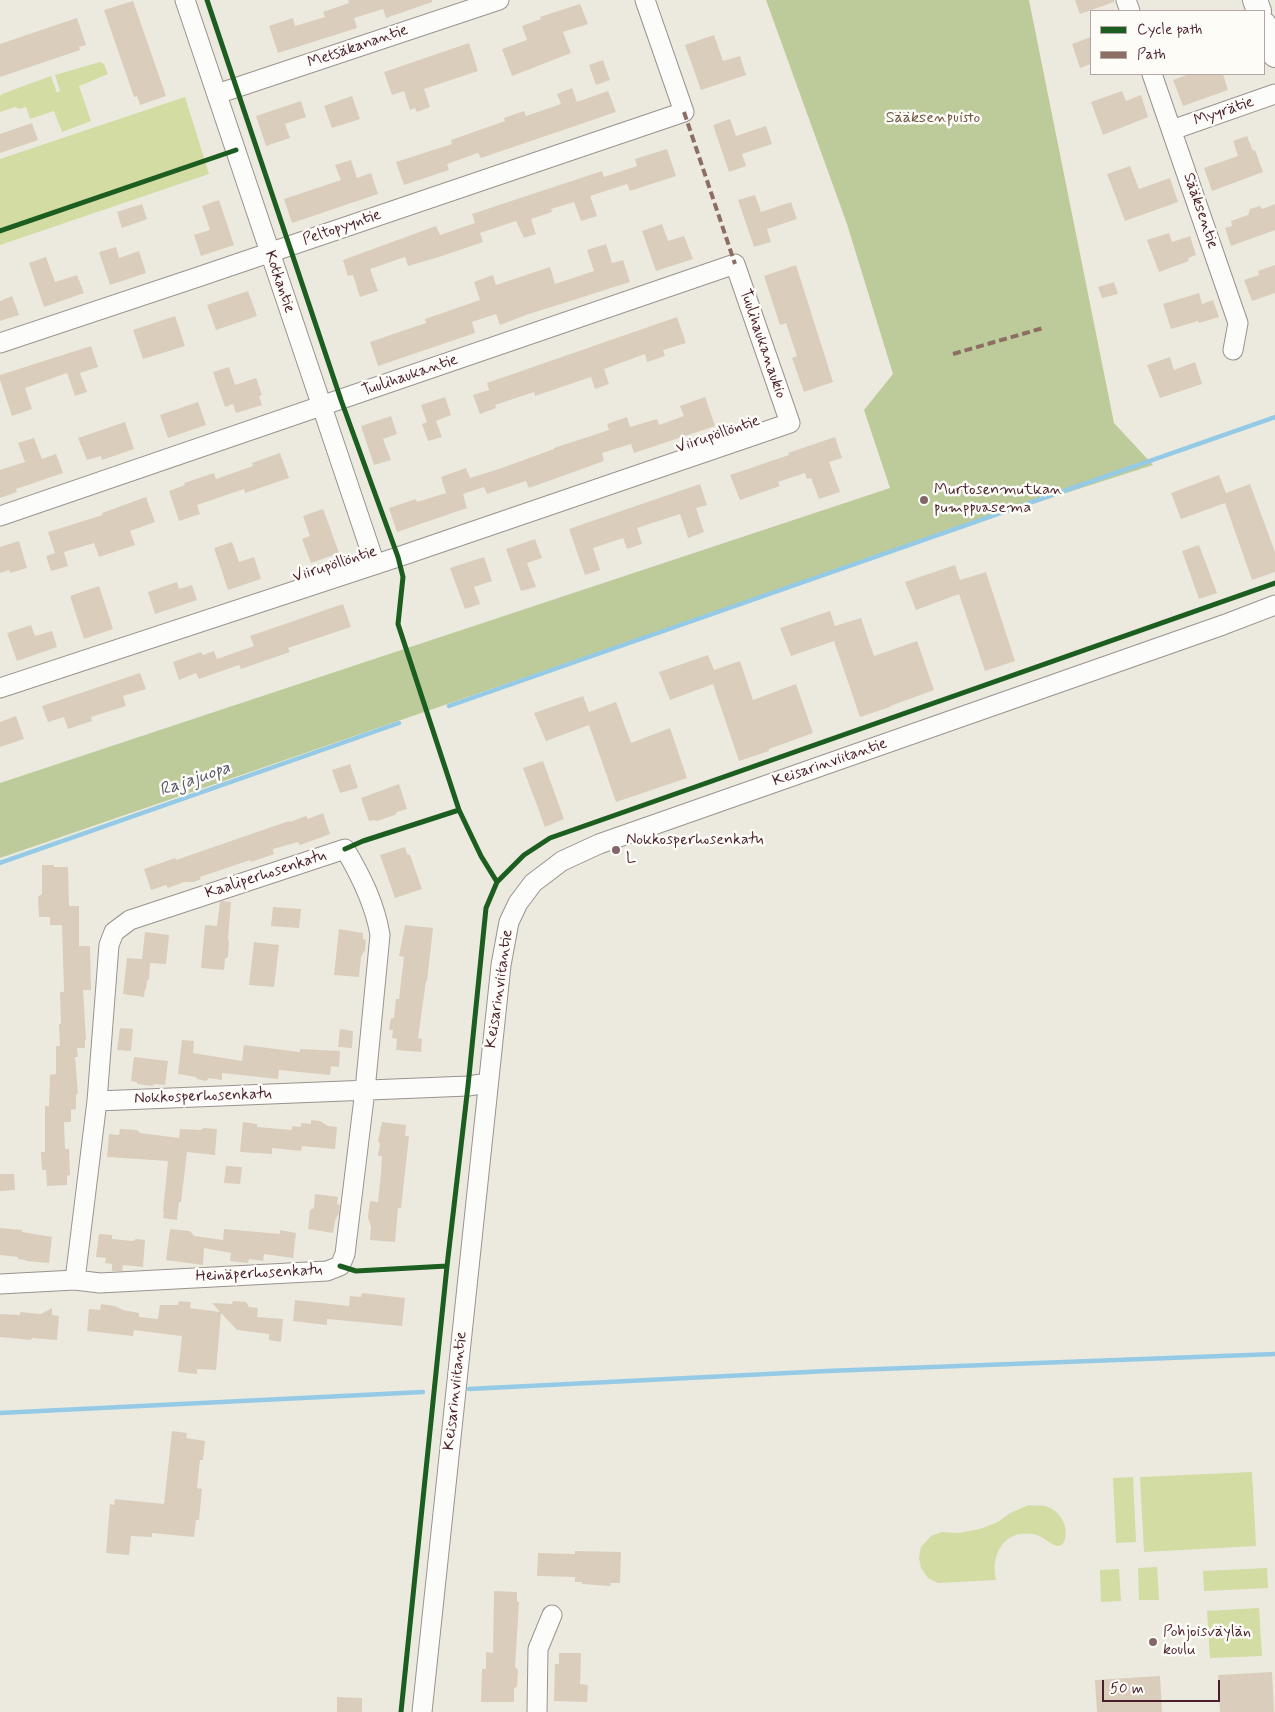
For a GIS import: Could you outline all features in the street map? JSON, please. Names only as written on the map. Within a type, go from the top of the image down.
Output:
[{"type":"street","name":"Kotkantie","points":[[185,0],[375,564]]},
{"type":"street","name":"Metsäkanantie","points":[[217,94],[499,0]]},
{"type":"street","name":"Peltopyyntie","points":[[0,343],[684,112],[645,0]]},
{"type":"street","points":[[1265,27],[1275,55]]},
{"type":"street","name":"Sääksentie","points":[[1152,75],[1238,323],[1233,350]]},
{"type":"street","name":"Myyrätie","points":[[1172,130],[1275,94]]},
{"type":"street","name":"Tuulihaukantie","points":[[0,516],[734,264]]},
{"type":"street","name":"Tuulihaukanaukio","points":[[734,264],[790,423]]},
{"type":"street","name":"Viirupöllöntie","points":[[0,688],[375,564],[790,423]]},
{"type":"street","name":"Keisarinviitantie","points":[[422,1712],[501,965],[509,922],[518,903],[533,884],[562,861],[609,841],[1275,605]]},
{"type":"street","name":"Kaaliperhosenkatu","points":[[97,1102],[109,945],[114,932],[130,920],[345,849],[360,874],[367,891],[377,917],[380,935],[364,1090]]},
{"type":"street","name":"Nokkosperhosenkatu","points":[[97,1102],[468,1086],[488,1083]]},
{"type":"street","name":"Heinäperhosenkatu","points":[[0,1284],[76,1280],[100,1283],[327,1271],[340,1266],[345,1254],[364,1090]]},
{"type":"street","points":[[76,1280],[97,1102]]},
{"type":"street","points":[[536,1712],[538,1649],[552,1615]]},
{"type":"green space","name":"Sääksenpuisto","points":[[766,0],[1029,0],[1114,423],[1153,465],[988,518],[0,858],[0,783],[890,488],[864,410],[893,374],[847,224]]},
{"type":"green space","points":[[100,62],[104,64],[108,74],[79,86],[91,121],[62,132],[54,111],[30,119],[26,107],[19,109],[15,107],[0,112],[0,96],[2,94],[51,76],[57,93],[60,91],[55,75]]},
{"type":"green space","points":[[185,97],[209,174],[0,245],[0,159]]},
{"type":"green space","points":[[1252,1472],[1256,1546],[1144,1552],[1140,1477]]},
{"type":"green space","points":[[1133,1477],[1136,1542],[1116,1543],[1113,1478]]},
{"type":"green space","points":[[1029,1505],[1051,1508],[1060,1516],[1066,1534],[1062,1545],[1057,1546],[1033,1534],[1014,1536],[1001,1546],[997,1553],[995,1562],[996,1580],[938,1583],[928,1578],[921,1568],[919,1558],[921,1547],[931,1536],[942,1532],[958,1533],[980,1529],[998,1522],[1010,1513]]},
{"type":"green space","points":[[1157,1567],[1159,1600],[1139,1600],[1138,1568]]},
{"type":"green space","points":[[1267,1568],[1268,1588],[1204,1591],[1203,1571]]},
{"type":"green space","points":[[1119,1569],[1121,1601],[1101,1602],[1100,1570]]},
{"type":"green space","points":[[1259,1608],[1262,1656],[1210,1658],[1207,1611]]},
{"type":"building","points":[[348,0],[432,0],[432,2],[386,18],[383,9],[354,18],[357,28],[278,53],[269,26],[293,18],[295,26],[325,17],[323,12],[349,3]]},
{"type":"building","points":[[1075,0],[1114,0],[1114,2],[1080,14]]},
{"type":"building","points":[[133,1],[166,96],[140,105],[137,96],[134,97],[104,10]]},
{"type":"building","points":[[580,4],[588,24],[563,32],[571,53],[512,76],[502,49],[527,40],[522,26],[541,19],[540,17]]},
{"type":"building","points":[[77,18],[86,45],[79,47],[80,50],[0,77],[0,44]]},
{"type":"building","points":[[714,35],[723,61],[740,56],[746,75],[701,90],[685,45]]},
{"type":"building","points":[[1090,37],[1090,64],[1080,68],[1072,44]]},
{"type":"building","points":[[469,43],[478,71],[424,89],[430,107],[417,112],[415,108],[410,110],[404,91],[392,95],[384,72]]},
{"type":"building","points":[[603,60],[610,80],[596,85],[589,65]]},
{"type":"building","points":[[1186,75],[1223,75],[1228,90],[1183,106],[1173,80]]},
{"type":"building","points":[[572,88],[577,102],[608,91],[616,112],[481,158],[478,153],[447,164],[449,170],[404,185],[396,162],[452,144],[451,140],[505,121],[504,118],[524,111],[526,116],[561,104],[557,94]]},
{"type":"building","points":[[1122,91],[1126,101],[1141,95],[1148,117],[1103,135],[1091,102]]},
{"type":"building","points":[[352,96],[360,119],[332,128],[324,106]]},
{"type":"building","points":[[301,101],[306,117],[285,124],[290,138],[266,146],[256,116]]},
{"type":"building","points":[[730,119],[736,136],[766,126],[772,144],[742,154],[746,166],[729,172],[713,125]]},
{"type":"building","points":[[32,123],[38,140],[0,153],[0,134]]},
{"type":"building","points":[[1247,136],[1253,151],[1255,150],[1263,172],[1212,191],[1204,168],[1238,156],[1233,141]]},
{"type":"building","points":[[667,149],[676,176],[630,191],[627,184],[590,196],[597,216],[581,221],[574,202],[551,209],[552,212],[531,219],[536,234],[524,238],[516,221],[480,233],[483,242],[439,257],[408,266],[405,257],[370,269],[378,291],[360,297],[353,275],[348,276],[343,260],[436,226],[440,235],[475,223],[472,214],[602,171],[604,177],[637,166],[635,159]]},
{"type":"building","points":[[351,160],[357,178],[371,173],[378,194],[292,223],[284,199],[341,180],[335,165]]},
{"type":"building","points":[[1130,166],[1139,189],[1170,178],[1178,202],[1125,221],[1107,174]]},
{"type":"building","points":[[755,195],[761,212],[791,202],[797,219],[767,229],[771,242],[754,247],[738,200]]},
{"type":"building","points":[[219,200],[234,245],[201,256],[194,235],[210,230],[202,206]]},
{"type":"building","points":[[142,204],[147,219],[122,228],[117,212]]},
{"type":"building","points":[[1275,204],[1275,230],[1231,246],[1225,228],[1232,226],[1231,221],[1248,215],[1250,209],[1260,206],[1262,209]]},
{"type":"building","points":[[662,224],[668,241],[684,236],[693,259],[656,271],[642,231]]},
{"type":"building","points":[[1169,233],[1172,242],[1190,236],[1196,255],[1188,258],[1189,261],[1159,272],[1147,240]]},
{"type":"building","points":[[606,244],[612,263],[623,260],[630,282],[500,325],[496,314],[472,322],[475,333],[378,366],[370,342],[426,323],[425,319],[480,300],[474,282],[493,275],[496,285],[550,267],[555,284],[594,271],[587,250]]},
{"type":"building","points":[[116,247],[119,258],[139,251],[146,273],[110,285],[99,252]]},
{"type":"building","points":[[46,257],[55,282],[77,275],[84,293],[44,307],[29,263]]},
{"type":"building","points":[[796,265],[833,382],[804,392],[792,358],[797,356],[786,323],[780,325],[764,276]]},
{"type":"building","points":[[1275,265],[1275,293],[1252,301],[1244,280],[1259,275],[1258,271]]},
{"type":"building","points":[[1114,282],[1118,294],[1102,298],[1098,287]]},
{"type":"building","points":[[248,291],[257,316],[216,330],[207,305]]},
{"type":"building","points":[[1199,293],[1202,304],[1213,300],[1219,317],[1171,329],[1163,304]]},
{"type":"building","points":[[12,296],[19,315],[0,321],[0,301]]},
{"type":"building","points":[[175,316],[185,346],[143,359],[133,330]]},
{"type":"building","points":[[677,317],[686,343],[663,350],[665,356],[647,362],[645,354],[604,369],[609,384],[595,389],[591,377],[535,396],[534,392],[495,405],[496,408],[480,414],[473,395],[489,390],[487,383]]},
{"type":"building","points":[[91,346],[98,367],[80,373],[87,392],[75,396],[67,373],[25,388],[32,409],[12,416],[0,375]]},
{"type":"building","points":[[1170,357],[1174,370],[1195,362],[1202,384],[1160,398],[1147,365]]},
{"type":"building","points":[[229,367],[235,385],[256,378],[262,395],[259,396],[262,405],[236,413],[233,404],[225,407],[213,372]]},
{"type":"building","points":[[445,397],[451,415],[436,421],[442,437],[428,441],[422,424],[427,422],[421,405]]},
{"type":"building","points":[[705,397],[715,426],[634,453],[631,444],[602,453],[604,461],[529,488],[526,481],[487,494],[484,487],[463,494],[467,508],[397,532],[389,508],[416,499],[417,502],[446,493],[441,477],[466,468],[470,478],[499,469],[609,430],[607,424],[627,417],[630,427],[657,419],[659,425],[684,416],[680,406]]},
{"type":"building","points":[[198,402],[206,425],[168,438],[160,415]]},
{"type":"building","points":[[391,416],[397,434],[383,439],[391,460],[374,465],[361,426]]},
{"type":"building","points":[[125,422],[134,449],[102,460],[101,456],[87,460],[78,438]]},
{"type":"building","points":[[835,437],[842,458],[829,462],[840,492],[819,499],[811,478],[807,479],[805,473],[778,482],[780,486],[740,500],[730,475]]},
{"type":"building","points":[[34,438],[42,459],[56,454],[63,473],[16,489],[17,492],[0,498],[0,470],[25,462],[18,443]]},
{"type":"building","points":[[280,453],[289,478],[245,493],[244,489],[197,505],[200,514],[179,521],[169,491],[185,485],[184,483],[214,473],[216,479],[253,466],[252,463]]},
{"type":"building","points":[[1219,475],[1226,493],[1250,484],[1275,552],[1275,572],[1252,580],[1225,503],[1181,519],[1171,493]]},
{"type":"building","points":[[700,484],[707,505],[696,508],[704,532],[688,538],[680,514],[637,528],[642,544],[627,549],[623,538],[593,548],[600,570],[585,575],[569,529]]},
{"type":"building","points":[[146,497],[155,522],[130,531],[135,545],[99,557],[94,543],[64,552],[68,566],[51,571],[46,556],[55,553],[48,532],[103,515],[102,513]]},
{"type":"building","points":[[323,509],[339,553],[311,563],[302,539],[310,536],[303,516]]},
{"type":"building","points":[[535,539],[542,558],[527,563],[536,587],[521,591],[506,549]]},
{"type":"building","points":[[19,541],[27,568],[10,573],[9,570],[0,573],[0,547]]},
{"type":"building","points":[[232,542],[239,562],[254,557],[261,579],[228,590],[214,548]]},
{"type":"building","points":[[1199,545],[1217,593],[1199,599],[1182,551]]},
{"type":"building","points":[[484,557],[492,581],[474,587],[480,604],[465,609],[450,568]]},
{"type":"building","points":[[955,565],[960,580],[986,572],[1015,661],[985,671],[959,594],[916,610],[905,582]]},
{"type":"building","points":[[177,582],[179,589],[192,585],[197,600],[155,614],[148,592]]},
{"type":"building","points":[[99,586],[113,629],[84,639],[70,596]]},
{"type":"building","points":[[343,604],[351,627],[288,648],[290,652],[241,669],[239,665],[199,679],[196,673],[179,680],[173,662],[201,652],[203,655],[214,651],[217,659],[254,646],[250,636]]},
{"type":"building","points":[[830,611],[835,626],[861,618],[874,656],[917,641],[934,690],[860,717],[834,641],[791,656],[780,628]]},
{"type":"building","points":[[31,625],[35,636],[52,631],[57,647],[17,661],[7,633]]},
{"type":"building","points":[[708,655],[714,670],[740,661],[753,700],[796,684],[813,733],[739,761],[713,684],[670,700],[659,672]]},
{"type":"building","points":[[140,673],[146,689],[123,696],[126,706],[91,717],[92,721],[68,729],[64,717],[48,722],[42,706]]},
{"type":"building","points":[[583,696],[589,712],[616,702],[631,743],[670,728],[687,778],[616,802],[589,725],[546,741],[534,713]]},
{"type":"building","points":[[16,716],[24,739],[0,747],[0,722]]},
{"type":"building","points":[[543,761],[564,819],[545,827],[523,768]]},
{"type":"building","points":[[350,764],[358,788],[340,793],[332,770]]},
{"type":"building","points":[[399,784],[407,809],[377,821],[369,821],[361,798]]},
{"type":"building","points":[[323,813],[330,834],[300,845],[298,842],[273,849],[274,854],[200,877],[201,879],[194,882],[184,882],[168,888],[166,885],[151,890],[144,869],[175,858],[176,860],[289,821],[306,816],[308,819]]},
{"type":"building","points":[[405,847],[407,854],[410,855],[422,889],[395,898],[380,855]]},
{"type":"building","points":[[42,865],[68,867],[69,906],[79,906],[79,946],[90,946],[91,990],[83,990],[86,1040],[85,1048],[77,1048],[78,1057],[75,1057],[78,1093],[76,1095],[76,1109],[71,1110],[71,1122],[64,1122],[65,1149],[69,1149],[70,1175],[67,1176],[67,1185],[47,1186],[46,1170],[42,1170],[41,1152],[45,1152],[45,1106],[49,1106],[50,1075],[56,1074],[56,1046],[60,1046],[60,992],[64,992],[62,925],[50,925],[50,917],[39,917],[38,897],[42,894]]},
{"type":"building","points":[[220,902],[231,902],[228,957],[225,959],[224,970],[201,968],[205,925],[217,926]]},
{"type":"building","points":[[273,907],[301,909],[299,928],[271,926]]},
{"type":"building","points":[[405,925],[433,928],[418,1038],[422,1039],[421,1052],[396,1050],[397,1039],[392,1038],[393,1030],[389,1030],[391,1018],[394,1018],[396,999],[399,999],[404,957],[399,956]]},
{"type":"building","points":[[339,929],[363,933],[363,939],[366,940],[365,950],[361,957],[359,977],[334,975]]},
{"type":"building","points":[[145,932],[169,935],[166,964],[150,963],[149,979],[144,997],[123,994],[127,958],[142,959]]},
{"type":"building","points":[[254,942],[279,945],[274,987],[249,985]]},
{"type":"building","points":[[120,1028],[133,1029],[131,1051],[117,1050]]},
{"type":"building","points":[[340,1029],[353,1031],[352,1048],[338,1047]]},
{"type":"building","points":[[182,1040],[194,1041],[193,1053],[242,1061],[244,1045],[300,1052],[300,1049],[340,1051],[339,1067],[331,1066],[330,1075],[279,1070],[278,1079],[222,1073],[222,1080],[209,1078],[206,1081],[178,1074]]},
{"type":"building","points":[[134,1057],[168,1061],[165,1085],[155,1084],[152,1086],[137,1084],[137,1082],[131,1081]]},
{"type":"building","points":[[311,1120],[337,1127],[335,1149],[302,1146],[301,1151],[272,1148],[272,1154],[240,1152],[243,1122],[257,1124],[257,1127],[292,1130],[292,1126],[301,1127],[301,1123],[311,1124]]},
{"type":"building","points":[[382,1122],[406,1125],[405,1136],[409,1136],[395,1242],[370,1240],[371,1227],[368,1217],[370,1201],[378,1202],[382,1156],[378,1156],[380,1143],[378,1141]]},
{"type":"building","points":[[204,1128],[217,1129],[215,1155],[187,1152],[177,1220],[163,1218],[168,1161],[107,1157],[109,1134],[119,1135],[120,1129],[137,1130],[140,1133],[179,1138],[180,1129],[200,1130]]},
{"type":"building","points":[[226,1166],[242,1167],[240,1184],[224,1183]]},
{"type":"building","points":[[0,1174],[14,1174],[15,1190],[0,1191]]},
{"type":"building","points":[[315,1194],[338,1197],[339,1213],[335,1221],[333,1233],[308,1229],[310,1210],[314,1208]]},
{"type":"building","points":[[0,1228],[22,1230],[22,1232],[52,1237],[49,1263],[26,1261],[18,1259],[18,1257],[0,1255]]},
{"type":"building","points":[[170,1229],[190,1231],[194,1236],[223,1240],[224,1229],[280,1234],[280,1230],[296,1233],[293,1258],[264,1254],[263,1261],[249,1259],[248,1263],[230,1261],[231,1253],[204,1248],[203,1265],[166,1260]]},
{"type":"building","points":[[99,1234],[112,1235],[112,1239],[145,1240],[143,1267],[123,1265],[122,1271],[112,1271],[112,1264],[105,1263],[106,1258],[96,1257]]},
{"type":"building","points":[[362,1293],[405,1298],[402,1326],[327,1319],[327,1325],[293,1321],[295,1300],[349,1306],[350,1296],[361,1297]]},
{"type":"building","points":[[179,1301],[191,1302],[190,1308],[220,1312],[212,1303],[232,1304],[233,1301],[246,1302],[249,1307],[258,1308],[257,1317],[283,1319],[281,1342],[269,1340],[269,1334],[237,1330],[221,1313],[216,1370],[197,1369],[197,1374],[178,1372],[182,1336],[134,1330],[133,1336],[87,1331],[89,1309],[100,1310],[101,1304],[139,1313],[139,1317],[158,1319],[160,1305],[178,1305]]},
{"type":"building","points":[[52,1308],[52,1315],[59,1316],[57,1340],[0,1337],[0,1314],[20,1315],[20,1312],[41,1314]]},
{"type":"building","points":[[172,1431],[187,1433],[186,1438],[205,1441],[203,1460],[200,1460],[197,1488],[202,1489],[199,1520],[196,1520],[194,1537],[152,1533],[152,1537],[131,1536],[129,1555],[106,1553],[110,1504],[114,1505],[115,1499],[164,1504]]},
{"type":"building","points":[[575,1551],[621,1552],[620,1583],[610,1583],[611,1586],[582,1584],[582,1582],[575,1582],[575,1577],[537,1576],[538,1553],[575,1554]]},
{"type":"building","points":[[494,1591],[517,1592],[517,1602],[519,1602],[515,1667],[518,1670],[517,1686],[514,1689],[514,1702],[481,1702],[482,1669],[486,1669],[486,1652],[493,1653]]},
{"type":"building","points":[[559,1653],[581,1653],[580,1684],[588,1685],[587,1702],[554,1701],[555,1664],[559,1664]]},
{"type":"building","points":[[1272,1672],[1274,1712],[1220,1712],[1218,1675]]},
{"type":"building","points":[[1160,1676],[1162,1712],[1097,1712],[1095,1680]]},
{"type":"building","points":[[337,1697],[362,1698],[362,1712],[337,1712]]},
{"type":"waterway","points":[[449,706],[1275,417]]},
{"type":"waterway","name":"Rajajuopa","points":[[0,863],[399,723]]},
{"type":"waterway","points":[[469,1389],[827,1371],[1275,1354]]},
{"type":"waterway","points":[[0,1413],[423,1392]]},
{"type":"marked path","points":[[684,112],[735,264]]},
{"type":"marked path","points":[[953,354],[1043,328]]},
{"type":"cycle path","points":[[207,0],[341,400],[398,557],[403,577],[398,624],[459,810],[481,856],[497,882]]},
{"type":"cycle path","points":[[0,231],[236,150]]},
{"type":"cycle path","points":[[401,1712],[486,908],[497,882],[524,855],[550,838],[1275,583]]},
{"type":"cycle path","points":[[345,849],[363,841],[459,810]]},
{"type":"cycle path","points":[[340,1266],[356,1271],[447,1266]]},
{"type":"place","name":"Murtosenmutkan pumppuasema","points":[[924,500]]},
{"type":"place","name":"Nokkosperhosenkatu L","points":[[616,850]]},
{"type":"place","name":"Pohjoisväylän koulu","points":[[1153,1642]]}]
